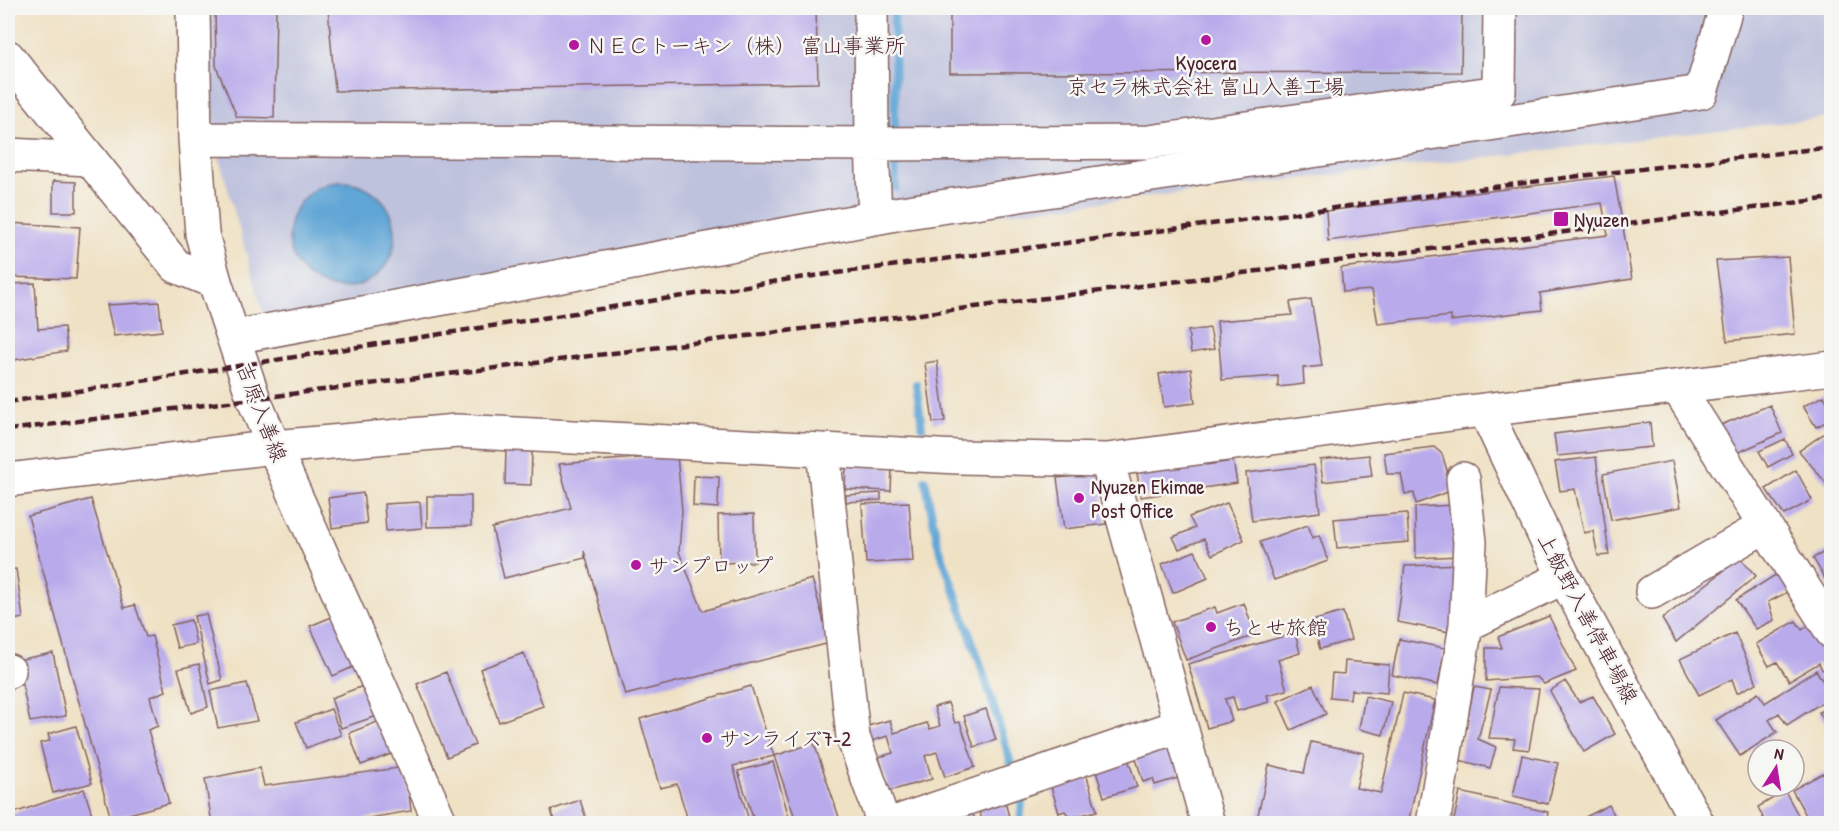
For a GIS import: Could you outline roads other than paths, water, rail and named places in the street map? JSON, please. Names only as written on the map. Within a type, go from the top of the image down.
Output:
[{"type":"street","name":"吉原入善線","points":[[193,8],[195,139],[202,234],[215,282],[273,447],[441,824]]},
{"type":"street","points":[[871,8],[875,218]]},
{"type":"street","points":[[195,139],[872,144],[1149,142],[1499,92],[1500,8]]},
{"type":"street","points":[[234,338],[875,218],[1701,92],[1726,8]]},
{"type":"street","points":[[8,57],[176,266],[215,282]]},
{"type":"street","points":[[8,155],[90,159]]},
{"type":"street","points":[[8,480],[273,447],[457,431],[958,457],[1107,460],[1485,410],[1832,368]]},
{"type":"street","points":[[1678,388],[1832,632]]},
{"type":"street","name":"上飯野入善停車場線","points":[[1485,410],[1564,577],[1698,824]]},
{"type":"street","points":[[823,450],[853,736],[884,824]]},
{"type":"street","points":[[1107,460],[1208,824]]},
{"type":"street","points":[[1433,824],[1466,625],[1470,542],[1462,479]]},
{"type":"street","points":[[1652,592],[1765,526]]},
{"type":"street","points":[[1466,625],[1564,577]]},
{"type":"street","points":[[891,824],[1179,726]]},
{"type":"water","points":[[342,182],[362,186],[379,198],[391,215],[395,235],[391,255],[379,272],[362,284],[342,288],[322,284],[305,272],[293,255],[289,235],[293,215],[305,198],[322,186]]},
{"type":"waterway","points":[[894,8],[895,137]]},
{"type":"waterway","points":[[895,150],[896,188]]},
{"type":"waterway","points":[[916,384],[922,427]]},
{"type":"waterway","points":[[925,480],[938,544],[981,666],[1015,776]]},
{"type":"waterway","points":[[1019,789],[1022,800],[1020,824]]},
{"type":"railway","points":[[8,402],[791,279],[1555,179],[1832,147]]},
{"type":"railway","points":[[8,430],[1832,198]]},
{"type":"place","name":"Kyocera 京セラ株式会社 富山入善工場","points":[[1206,40]]},
{"type":"place","name":"ＮＥＣトーキン（株） 富山事業所","points":[[574,45]]},
{"type":"place","name":"Nyuzen","points":[[1561,219]]},
{"type":"place","name":"Nyuzen Ekimae Post Office","points":[[1079,498]]},
{"type":"place","name":"サンプロップ","points":[[636,565]]},
{"type":"place","name":"ちとせ旅館","points":[[1211,627]]},
{"type":"place","name":"サンライズ7-2","points":[[707,738]]}]
